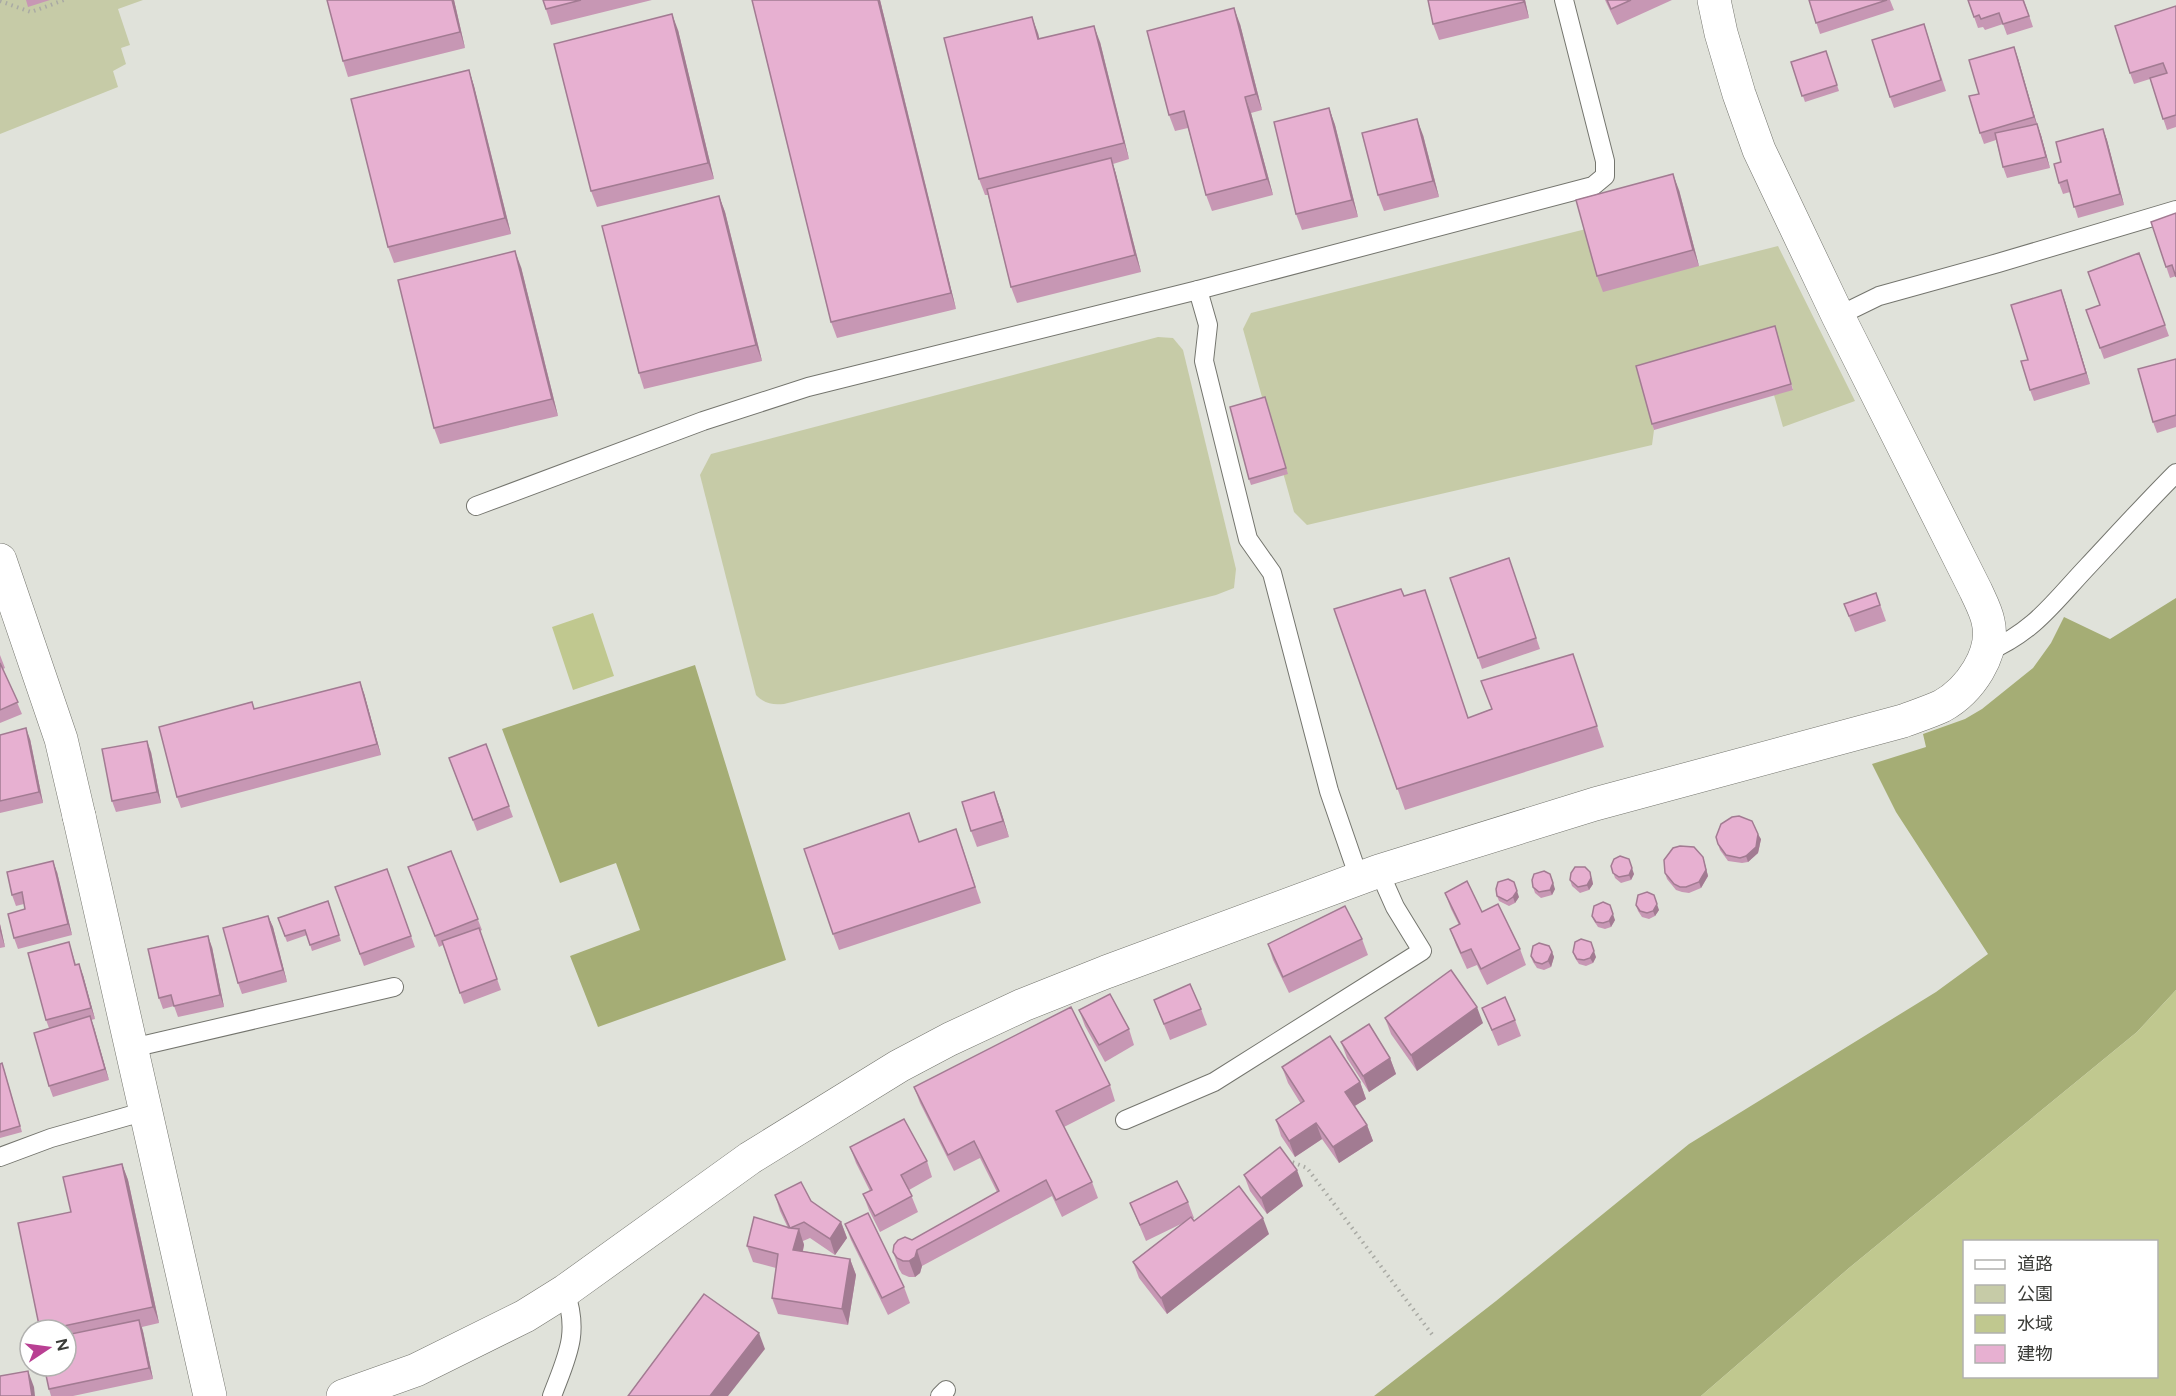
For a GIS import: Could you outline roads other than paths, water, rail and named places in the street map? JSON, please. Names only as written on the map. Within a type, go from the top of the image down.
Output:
[{"type":"street","points":[[343,1396],[416,1370],[492,1333],[566,1291],[750,1158],[899,1066],[950,1038],[1023,1005],[1369,875],[1595,804],[1921,714],[1944,705],[1959,693],[1972,679],[1987,652],[1989,622],[1976,591],[1838,316],[1759,150],[1739,94],[1714,0]]},
{"type":"street","points":[[0,560],[61,739],[210,1396]]},
{"type":"lane","points":[[476,506],[704,422],[808,387],[1198,290],[1593,186],[1605,176],[1605,160],[1564,0]]},
{"type":"lane","points":[[1838,316],[1879,296],[2176,210]]},
{"type":"lane","points":[[1125,1120],[1214,1082],[1422,951],[1395,907],[1369,875],[1329,790],[1272,573],[1248,539],[1204,361],[1208,325],[1198,290]]},
{"type":"lane","points":[[1987,652],[2008,642],[2044,615],[2176,473]]},
{"type":"lane","points":[[132,1048],[394,987]]},
{"type":"lane","points":[[0,1157],[51,1138],[146,1111]]},
{"type":"lane","points":[[552,1396],[573,1336],[572,1310],[566,1291]]},
{"type":"water","points":[[593,613],[614,676],[573,690],[552,627]]},
{"type":"water","points":[[2176,990],[2176,1396],[1701,1396],[1849,1268],[2137,1032]]}]
